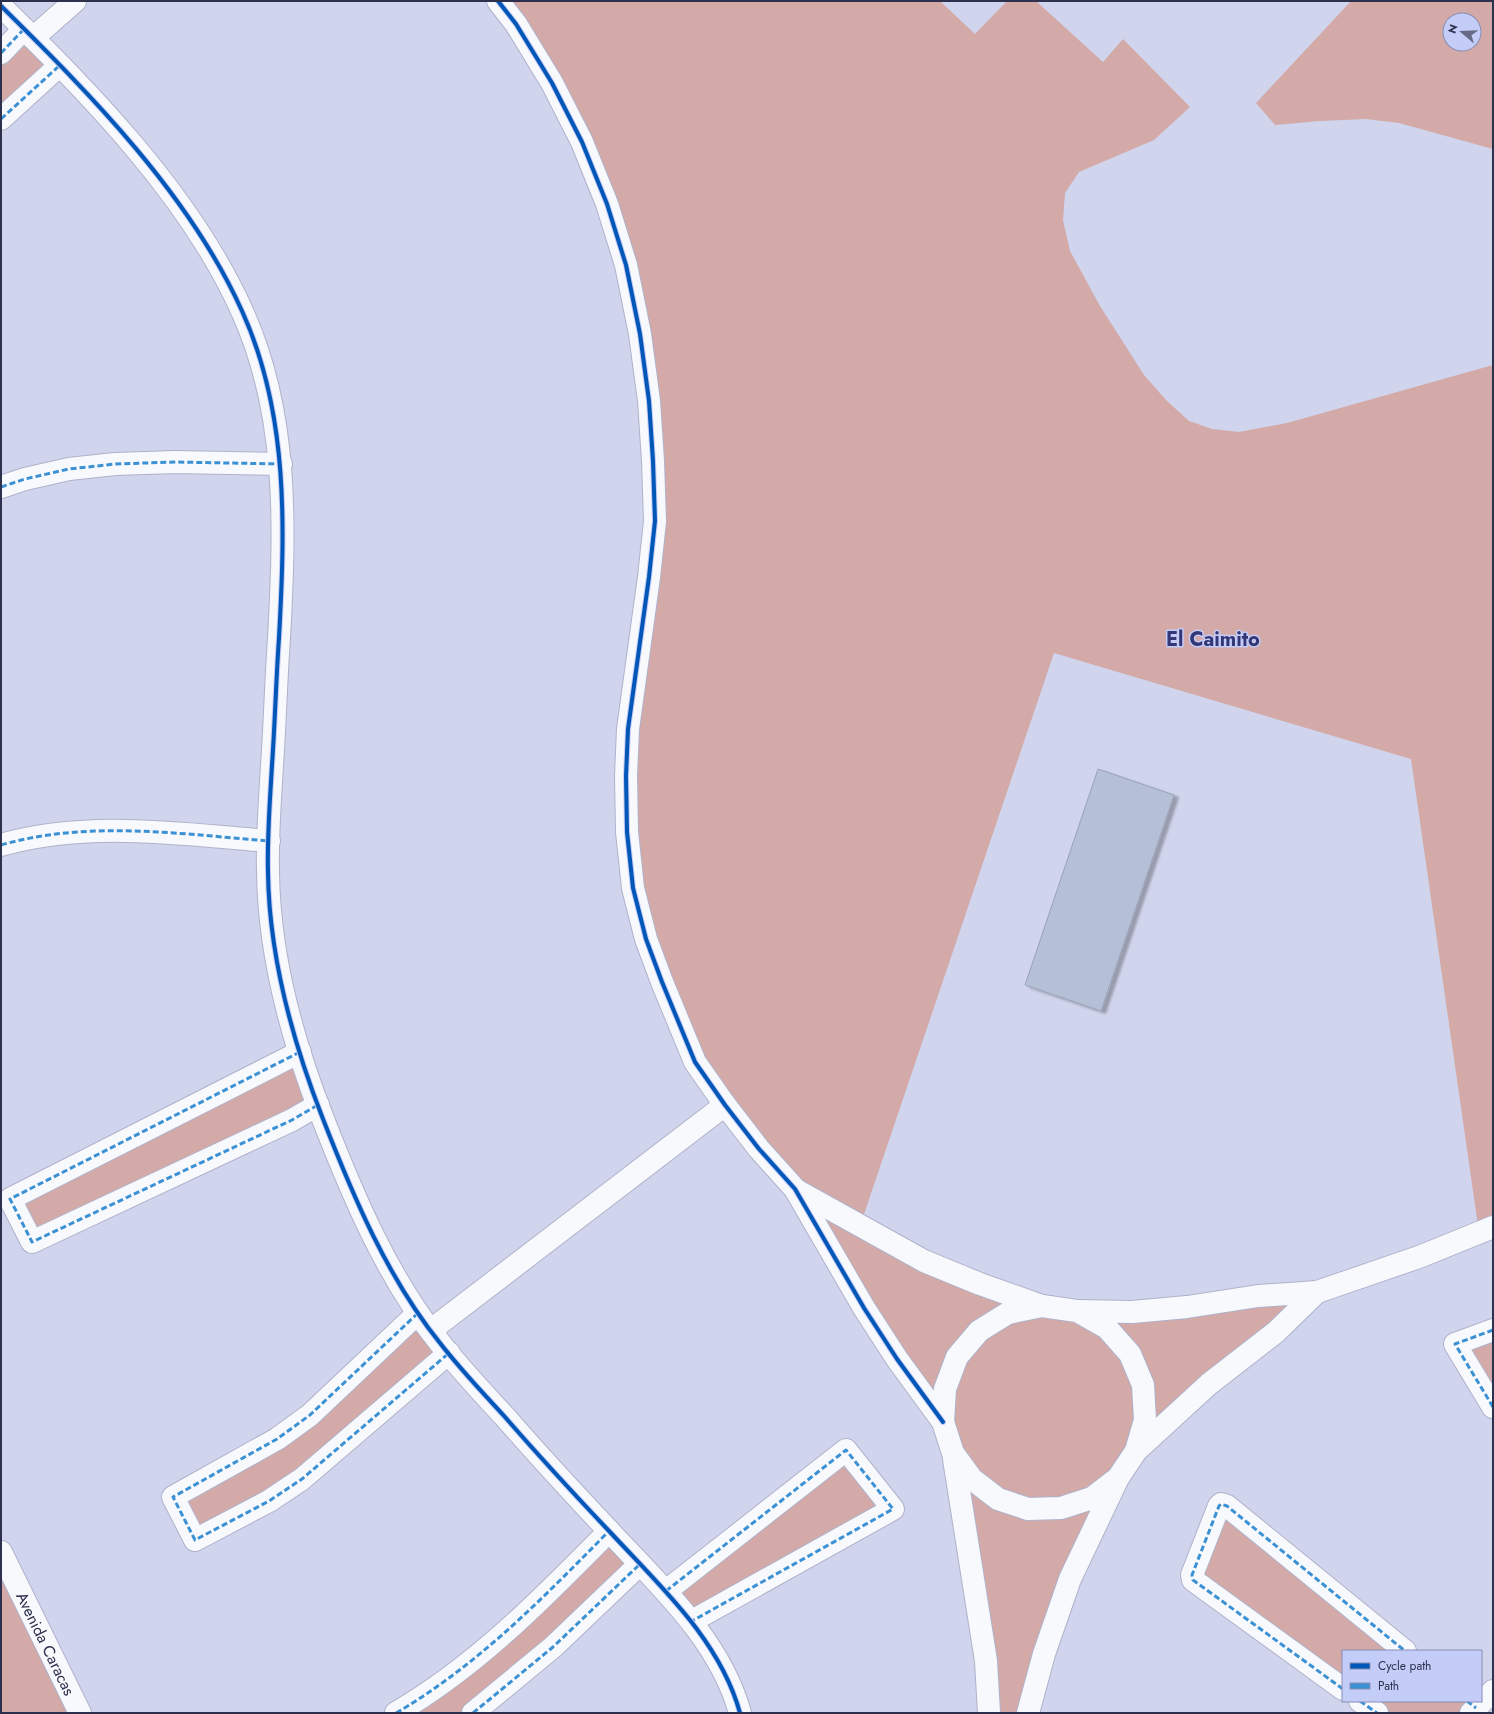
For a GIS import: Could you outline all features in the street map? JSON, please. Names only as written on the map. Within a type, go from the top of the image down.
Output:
[{"type":"street","points":[[1,53],[75,1]]},
{"type":"street","points":[[498,1],[516,24],[552,83],[582,142],[607,204],[627,272],[640,334],[649,401],[654,461],[655,521],[650,577],[628,729],[626,776],[627,832],[633,888],[646,939],[695,1062],[725,1105],[759,1149],[795,1189],[864,1308],[897,1359],[944,1422]]},
{"type":"street","points":[[1,6],[133,146],[170,191],[199,231],[243,312],[262,366],[273,410],[281,464],[283,568],[269,841],[268,872],[271,930],[282,991],[300,1052],[318,1105],[356,1198],[386,1260],[405,1295],[418,1313],[449,1353],[543,1460],[666,1591],[692,1621],[716,1658],[740,1713]]},
{"type":"street","points":[[1,119],[59,66]]},
{"type":"street","points":[[1,488],[25,479],[70,469],[115,464],[175,462],[281,464]]},
{"type":"street","points":[[1,845],[24,838],[63,832],[108,830],[175,833],[269,841]]},
{"type":"street","points":[[300,1052],[10,1199],[32,1242],[292,1120],[318,1105]]},
{"type":"street","points":[[431,1330],[725,1105]]},
{"type":"street","points":[[795,1189],[924,1261],[980,1284],[1042,1306],[1077,1311],[1140,1311],[1187,1307],[1258,1296],[1317,1292],[1419,1257],[1493,1227]]},
{"type":"street","points":[[1028,1713],[1044,1654],[1070,1579],[1118,1478],[1136,1451],[1209,1384],[1276,1332],[1317,1292]]},
{"type":"street","points":[[988,1713],[986,1661],[953,1453],[944,1422],[945,1389],[957,1357],[979,1330],[1008,1313],[1042,1306]]},
{"type":"street","points":[[1077,1311],[1107,1328],[1130,1354],[1143,1385],[1145,1420],[1136,1451]]},
{"type":"street","points":[[418,1313],[310,1415],[277,1440],[173,1497],[196,1540],[269,1501],[302,1480],[449,1353]]},
{"type":"street","points":[[1493,1330],[1455,1344],[1493,1407]]},
{"type":"street","points":[[666,1591],[846,1450],[893,1509],[692,1621]]},
{"type":"street","points":[[953,1453],[972,1480],[998,1499],[1028,1509],[1061,1508],[1092,1498],[1118,1478]]},
{"type":"street","points":[[1342,1687],[1193,1580],[1192,1575],[1219,1506],[1223,1504],[1227,1506],[1404,1650]]},
{"type":"street","points":[[396,1713],[454,1673],[510,1628],[559,1583],[609,1532]]},
{"type":"street","name":"Avenida Caracas","points":[[1,1552],[80,1713]]},
{"type":"street","points":[[473,1713],[553,1647],[640,1564]]},
{"type":"street","points":[[1482,1699],[1493,1691]]},
{"type":"street","points":[[1361,1702],[1377,1713]]},
{"type":"shaded area","points":[[498,1],[940,1],[975,34],[1007,1],[1036,1],[1103,62],[1123,39],[1190,107],[1154,140],[1079,172],[1065,193],[1063,220],[1070,251],[1100,306],[1144,375],[1166,400],[1189,421],[1212,429],[1239,432],[1287,423],[1493,365],[1493,1227],[1479,1233],[1411,759],[1054,653],[860,1226],[1042,1306],[1317,1292],[1118,1478],[1028,1713],[989,1713],[953,1453],[678,1019],[627,832],[653,461],[607,204]]},
{"type":"shaded area","points":[[1351,1],[1493,1],[1493,149],[1399,123],[1366,119],[1275,125],[1256,103]]},
{"type":"shaded area","points":[[24,29],[59,66],[1,119],[1,53]]},
{"type":"shaded area","points":[[301,1055],[316,1101],[32,1242],[10,1199]]},
{"type":"shaded area","points":[[419,1314],[448,1352],[341,1447],[196,1540],[173,1497],[243,1459]]},
{"type":"shaded area","points":[[1493,1330],[1493,1406],[1455,1344]]},
{"type":"shaded area","points":[[846,1450],[893,1509],[692,1621],[666,1591]]},
{"type":"shaded area","points":[[1223,1500],[1403,1650],[1342,1650],[1342,1683],[1195,1579]]},
{"type":"shaded area","points":[[609,1531],[640,1564],[473,1713],[396,1713]]},
{"type":"shaded area","points":[[1,1552],[80,1713],[1,1713]]},
{"type":"shaded area","points":[[1368,1702],[1464,1702],[1474,1710],[1471,1713],[1384,1713]]},
{"type":"building","points":[[1098,769],[1174,795],[1101,1011],[1025,985]]},
{"type":"marked path","points":[[1,53],[24,29]]},
{"type":"marked path","points":[[1,119],[59,66]]},
{"type":"marked path","points":[[1,487],[25,479],[69,469],[115,464],[175,462],[281,464]]},
{"type":"marked path","points":[[1,845],[34,837],[101,831],[168,833],[269,841]]},
{"type":"marked path","points":[[300,1052],[10,1199],[32,1242],[292,1120],[318,1105]]},
{"type":"marked path","points":[[418,1313],[310,1415],[277,1439],[173,1497],[195,1540],[269,1501],[302,1479],[449,1353]]},
{"type":"marked path","points":[[1493,1330],[1455,1344],[1493,1407]]},
{"type":"marked path","points":[[666,1591],[846,1450],[893,1509],[692,1621]]},
{"type":"marked path","points":[[1342,1688],[1193,1580],[1192,1575],[1221,1504],[1227,1506],[1404,1650]]},
{"type":"marked path","points":[[396,1713],[426,1694],[482,1652],[560,1581],[609,1531]]},
{"type":"marked path","points":[[473,1713],[553,1647],[640,1564]]},
{"type":"marked path","points":[[1361,1702],[1377,1713]]},
{"type":"marked path","points":[[1468,1702],[1476,1708]]},
{"type":"cycle path","points":[[498,1],[516,24],[552,83],[582,142],[607,204],[626,265],[640,334],[649,401],[655,521],[649,577],[628,729],[626,776],[627,832],[633,888],[646,939],[695,1062],[725,1105],[759,1149],[795,1189],[864,1308],[897,1359],[943,1422]]},
{"type":"cycle path","points":[[1,6],[103,111],[136,148],[167,187],[195,227],[220,268],[242,311],[257,350],[268,390],[276,431],[282,513],[281,597],[268,845],[269,904],[278,967],[292,1029],[301,1059],[323,1119],[359,1207],[388,1264],[421,1318],[472,1381],[686,1615],[718,1662],[731,1686],[740,1713]]},
{"type":"district","name":"El Caimito","points":[[1213,639]]}]
